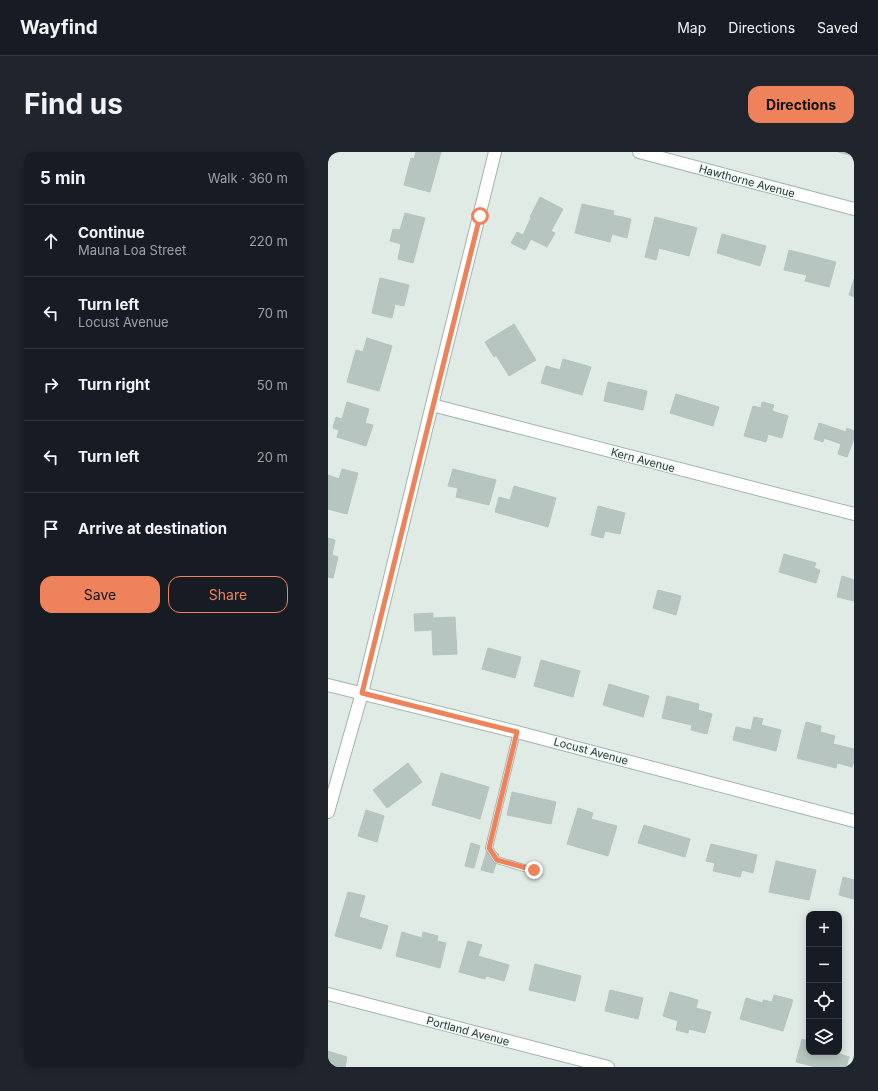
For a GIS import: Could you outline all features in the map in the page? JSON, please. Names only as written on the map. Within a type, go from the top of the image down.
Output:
[{"type":"street","points":[[328,812],[362,693],[495,152]]},
{"type":"street","name":"Hawthorne Avenue","points":[[639,152],[854,209]]},
{"type":"street","name":"Kern Avenue","points":[[432,405],[854,514]]},
{"type":"street","name":"Locust Avenue","points":[[328,685],[517,732],[854,821]]},
{"type":"street","name":"Portland Avenue","points":[[328,994],[608,1067]]},
{"type":"lane","points":[[517,732],[489,848],[497,860],[534,870]]},
{"type":"building","points":[[416,152],[441,152],[430,192],[404,185],[411,158],[414,159]]},
{"type":"building","points":[[838,152],[854,152],[853,156]]},
{"type":"building","points":[[540,197],[563,209],[551,231],[555,233],[547,247],[531,239],[525,250],[511,243],[517,232],[523,235]]},
{"type":"building","points":[[582,204],[614,211],[613,215],[631,219],[627,238],[612,234],[610,242],[575,233]]},
{"type":"building","points":[[405,213],[425,218],[413,263],[398,259],[401,244],[390,241],[393,229],[400,230]]},
{"type":"building","points":[[655,217],[697,228],[689,256],[659,248],[656,260],[645,257]]},
{"type":"building","points":[[722,234],[766,246],[760,266],[717,253]]},
{"type":"building","points":[[789,250],[836,262],[829,287],[805,281],[807,275],[784,270]]},
{"type":"building","points":[[380,278],[409,285],[404,306],[395,304],[392,318],[372,313]]},
{"type":"building","points":[[854,279],[854,297],[849,295]]},
{"type":"building","points":[[514,324],[536,360],[509,376],[496,355],[494,357],[485,342]]},
{"type":"building","points":[[367,338],[392,346],[379,391],[347,382],[356,350],[363,352]]},
{"type":"building","points":[[563,359],[591,367],[582,395],[541,383],[546,366],[560,370]]},
{"type":"building","points":[[608,382],[647,391],[643,410],[604,401]]},
{"type":"building","points":[[676,394],[719,407],[713,426],[670,413]]},
{"type":"building","points":[[347,402],[369,409],[365,423],[373,425],[366,446],[337,437],[339,430],[333,428],[336,417],[342,419]]},
{"type":"building","points":[[762,402],[774,405],[772,411],[788,416],[782,438],[768,434],[766,442],[744,436],[753,406],[761,408]]},
{"type":"building","points":[[819,423],[846,432],[847,428],[854,431],[854,439],[847,457],[838,454],[841,444],[824,438],[823,442],[814,439]]},
{"type":"building","points":[[342,469],[358,473],[347,514],[328,509],[328,475],[339,479]]},
{"type":"building","points":[[453,469],[496,480],[489,505],[456,497],[458,488],[448,486]]},
{"type":"building","points":[[514,486],[556,498],[548,527],[495,512],[499,497],[510,500]]},
{"type":"building","points":[[598,506],[625,513],[620,534],[605,531],[603,538],[591,535]]},
{"type":"building","points":[[328,538],[335,540],[332,555],[338,557],[333,578],[328,577]]},
{"type":"building","points":[[784,554],[816,563],[814,568],[820,570],[816,583],[779,572]]},
{"type":"building","points":[[842,576],[854,580],[854,601],[837,597]]},
{"type":"building","points":[[658,590],[681,596],[676,615],[653,608]]},
{"type":"building","points":[[433,613],[433,618],[455,617],[457,654],[433,655],[432,630],[415,631],[414,614]]},
{"type":"building","points":[[488,648],[521,657],[515,678],[482,669]]},
{"type":"building","points":[[541,660],[580,671],[573,697],[534,686]]},
{"type":"building","points":[[609,684],[649,696],[643,717],[603,705]]},
{"type":"building","points":[[667,696],[699,704],[698,710],[712,714],[707,734],[691,730],[692,725],[662,718]]},
{"type":"building","points":[[754,717],[763,719],[761,725],[781,730],[776,751],[733,740],[736,727],[751,730]]},
{"type":"building","points":[[806,722],[821,726],[820,732],[835,736],[833,744],[854,749],[854,761],[852,767],[837,763],[836,768],[797,758]]},
{"type":"building","points":[[408,763],[422,782],[387,808],[373,790]]},
{"type":"building","points":[[441,773],[489,787],[480,819],[432,805]]},
{"type":"building","points":[[512,792],[556,802],[551,824],[507,815]]},
{"type":"building","points":[[578,808],[593,813],[591,819],[617,826],[608,856],[567,844]]},
{"type":"building","points":[[366,810],[384,816],[377,842],[358,836]]},
{"type":"building","points":[[644,825],[690,839],[685,857],[638,843]]},
{"type":"building","points":[[471,843],[480,846],[474,868],[465,866]]},
{"type":"building","points":[[711,844],[757,855],[753,873],[742,870],[740,877],[713,871],[715,863],[706,861]]},
{"type":"building","points":[[487,850],[499,854],[493,873],[481,870]]},
{"type":"building","points":[[776,861],[816,870],[809,900],[769,892]]},
{"type":"building","points":[[843,877],[854,880],[854,899],[839,895]]},
{"type":"building","points":[[348,892],[365,896],[359,917],[388,926],[381,949],[335,936]]},
{"type":"building","points":[[402,932],[422,938],[423,932],[438,936],[437,941],[446,943],[440,968],[396,956]]},
{"type":"building","points":[[468,941],[482,945],[478,956],[509,965],[504,981],[486,976],[485,979],[459,972]]},
{"type":"building","points":[[535,964],[581,976],[575,1001],[529,990]]},
{"type":"building","points":[[610,990],[643,998],[638,1019],[605,1011]]},
{"type":"building","points":[[670,992],[698,1000],[696,1008],[711,1012],[705,1033],[689,1029],[688,1033],[676,1030],[678,1021],[663,1016]]},
{"type":"building","points":[[774,995],[793,1000],[783,1031],[740,1019],[746,998],[763,1003],[763,1000],[772,1002]]},
{"type":"building","points":[[802,1039],[806,1040],[806,1055],[842,1055],[849,1057],[846,1067],[816,1067],[796,1062]]},
{"type":"building","points":[[328,1051],[347,1057],[345,1067],[328,1067]]},
{"type":"route","points":[[480,216],[432,405],[362,693],[517,732],[489,848],[497,860],[534,870]]}]
